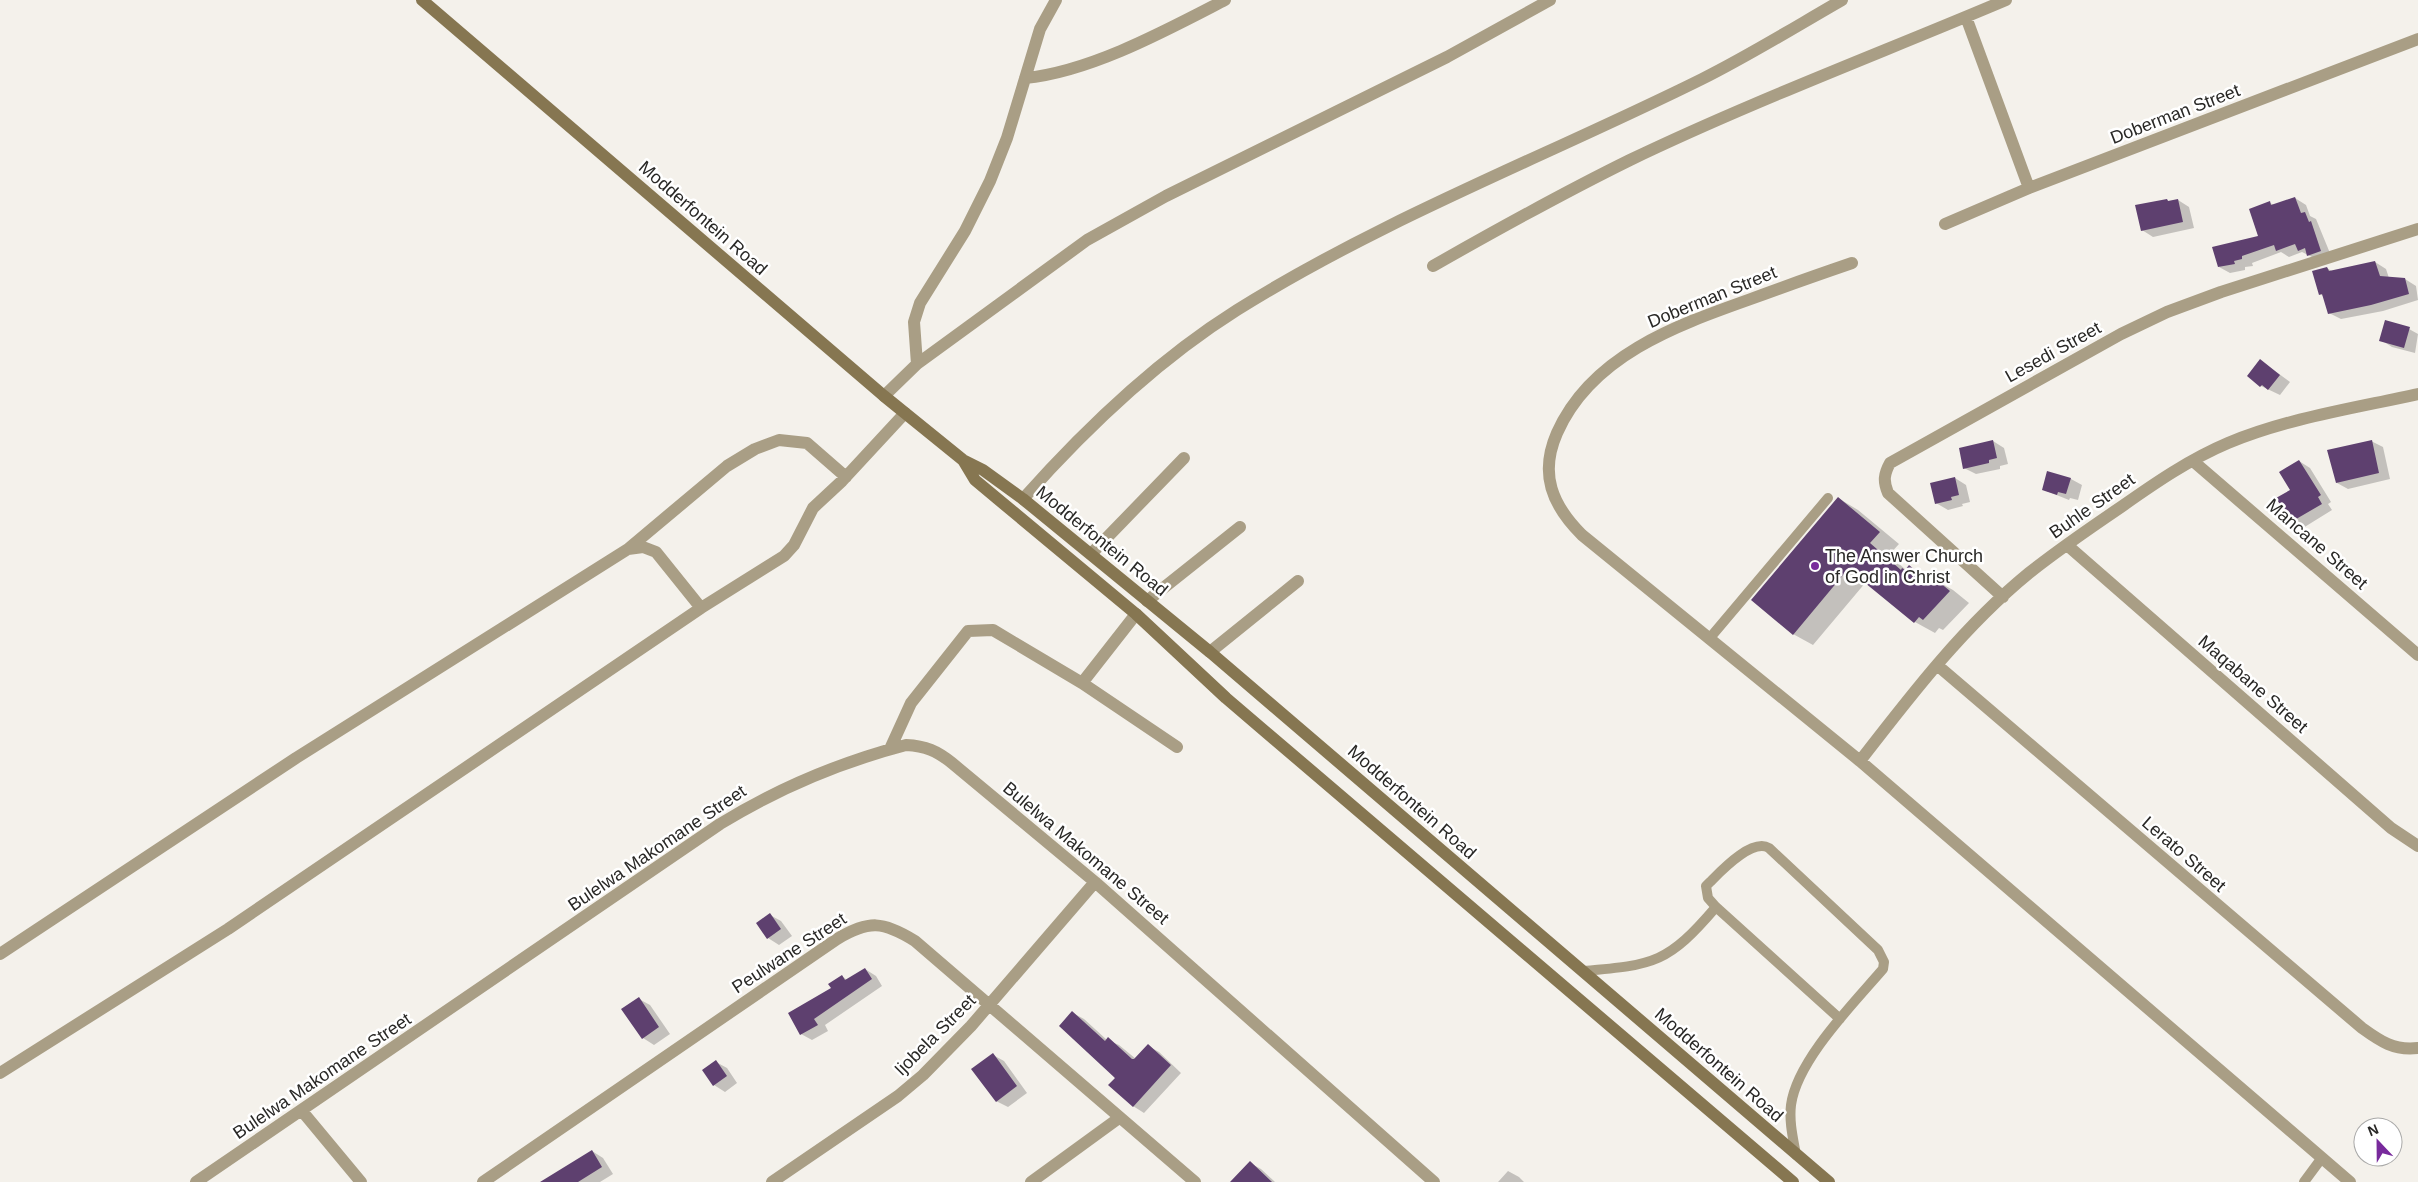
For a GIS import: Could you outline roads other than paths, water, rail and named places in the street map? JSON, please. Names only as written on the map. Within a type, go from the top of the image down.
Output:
[{"type":"main road","name":"Modderfontein Road","points":[[422,0],[884,396],[963,460],[983,470],[1023,499],[1210,652],[1829,1182]]},
{"type":"main road","name":"Modderfontein Road","points":[[963,460],[975,480],[1006,508],[1136,614],[1226,698],[1793,1182]]},
{"type":"street","points":[[917,364],[914,322],[920,303],[964,231],[990,181],[1007,138],[1040,29],[1056,0]]},
{"type":"street","points":[[1025,78],[1047,76],[1087,64],[1181,23],[1225,0]]},
{"type":"street","points":[[884,396],[917,364],[1087,240],[1166,196],[1447,56],[1550,0]]},
{"type":"street","points":[[1433,266],[1532,211],[1630,160],[1822,75],[2006,0]]},
{"type":"street","points":[[1023,499],[1106,412],[1172,356],[1236,310],[1376,233],[1704,78],[1770,43],[1837,1]]},
{"type":"street","points":[[1966,17],[2029,188]]},
{"type":"street","name":"Doberman Street","points":[[1945,224],[2029,188],[2418,39]]},
{"type":"street","name":"Lesedi Street","points":[[2003,597],[1888,492],[1884,484],[1884,474],[1890,463],[2112,338],[2167,312],[2221,292],[2418,229]]},
{"type":"street","name":"Doberman Street","points":[[1709,639],[1567,521],[1557,505],[1551,487],[1551,448],[1562,423],[1575,402],[1594,380],[1620,358],[1680,326],[1852,263]]},
{"type":"street","name":"Buhle Street","points":[[1860,761],[1937,666],[2003,597],[2067,545],[2156,482],[2228,443],[2275,427],[2418,394]]},
{"type":"street","points":[[0,1073],[228,930],[701,608],[784,556],[794,545],[814,508],[846,477],[905,413]]},
{"type":"street","points":[[0,954],[296,758],[628,549],[727,466],[755,449],[779,440],[807,443],[846,477]]},
{"type":"street","points":[[1091,554],[1184,458]]},
{"type":"street","name":"Mancane Street","points":[[2192,461],[2418,655]]},
{"type":"street","points":[[1147,602],[1240,527]]},
{"type":"street","name":"Maqabane Street","points":[[2067,545],[2391,828],[2418,846]]},
{"type":"street","points":[[628,549],[643,547],[656,552],[701,608]]},
{"type":"street","points":[[1210,652],[1298,581]]},
{"type":"street","points":[[1082,683],[1136,614]]},
{"type":"street","points":[[890,749],[911,703],[968,631],[993,630],[1082,683],[1177,747]]},
{"type":"street","points":[[1709,639],[1860,761],[2350,1182]]},
{"type":"street","name":"Lerato Street","points":[[1937,666],[2362,1028],[2381,1042],[2396,1049],[2418,1048]]},
{"type":"street","name":"Bulelwa Makomane Street","points":[[196,1182],[735,815],[757,802],[804,780],[906,745],[922,746],[937,751],[1095,882],[1434,1182]]},
{"type":"street","name":"Ijobela Street","points":[[772,1182],[898,1096],[924,1075],[988,1006],[1095,882]]},
{"type":"street","name":"Peulwane Street","points":[[483,1182],[854,929],[873,924],[894,928],[914,941],[1195,1182]]},
{"type":"street","points":[[302,1111],[361,1182]]},
{"type":"street","points":[[1031,1182],[1119,1118]]},
{"type":"lane","points":[[1709,639],[1828,498]]},
{"type":"lane","points":[[1796,1154],[1790,1124],[1791,1104],[1798,1080],[1809,1060],[1840,1019],[1883,968],[1882,956],[1878,950],[1769,848],[1764,845],[1754,846],[1710,882],[1706,892],[1716,907],[1840,1019]]},
{"type":"lane","points":[[1583,971],[1648,963],[1666,956],[1693,934],[1716,907]]},
{"type":"lane","points":[[2304,1182],[2321,1159]]},
{"type":"place","name":"The Answer Church of God in Christ","points":[[1815,566]]}]
